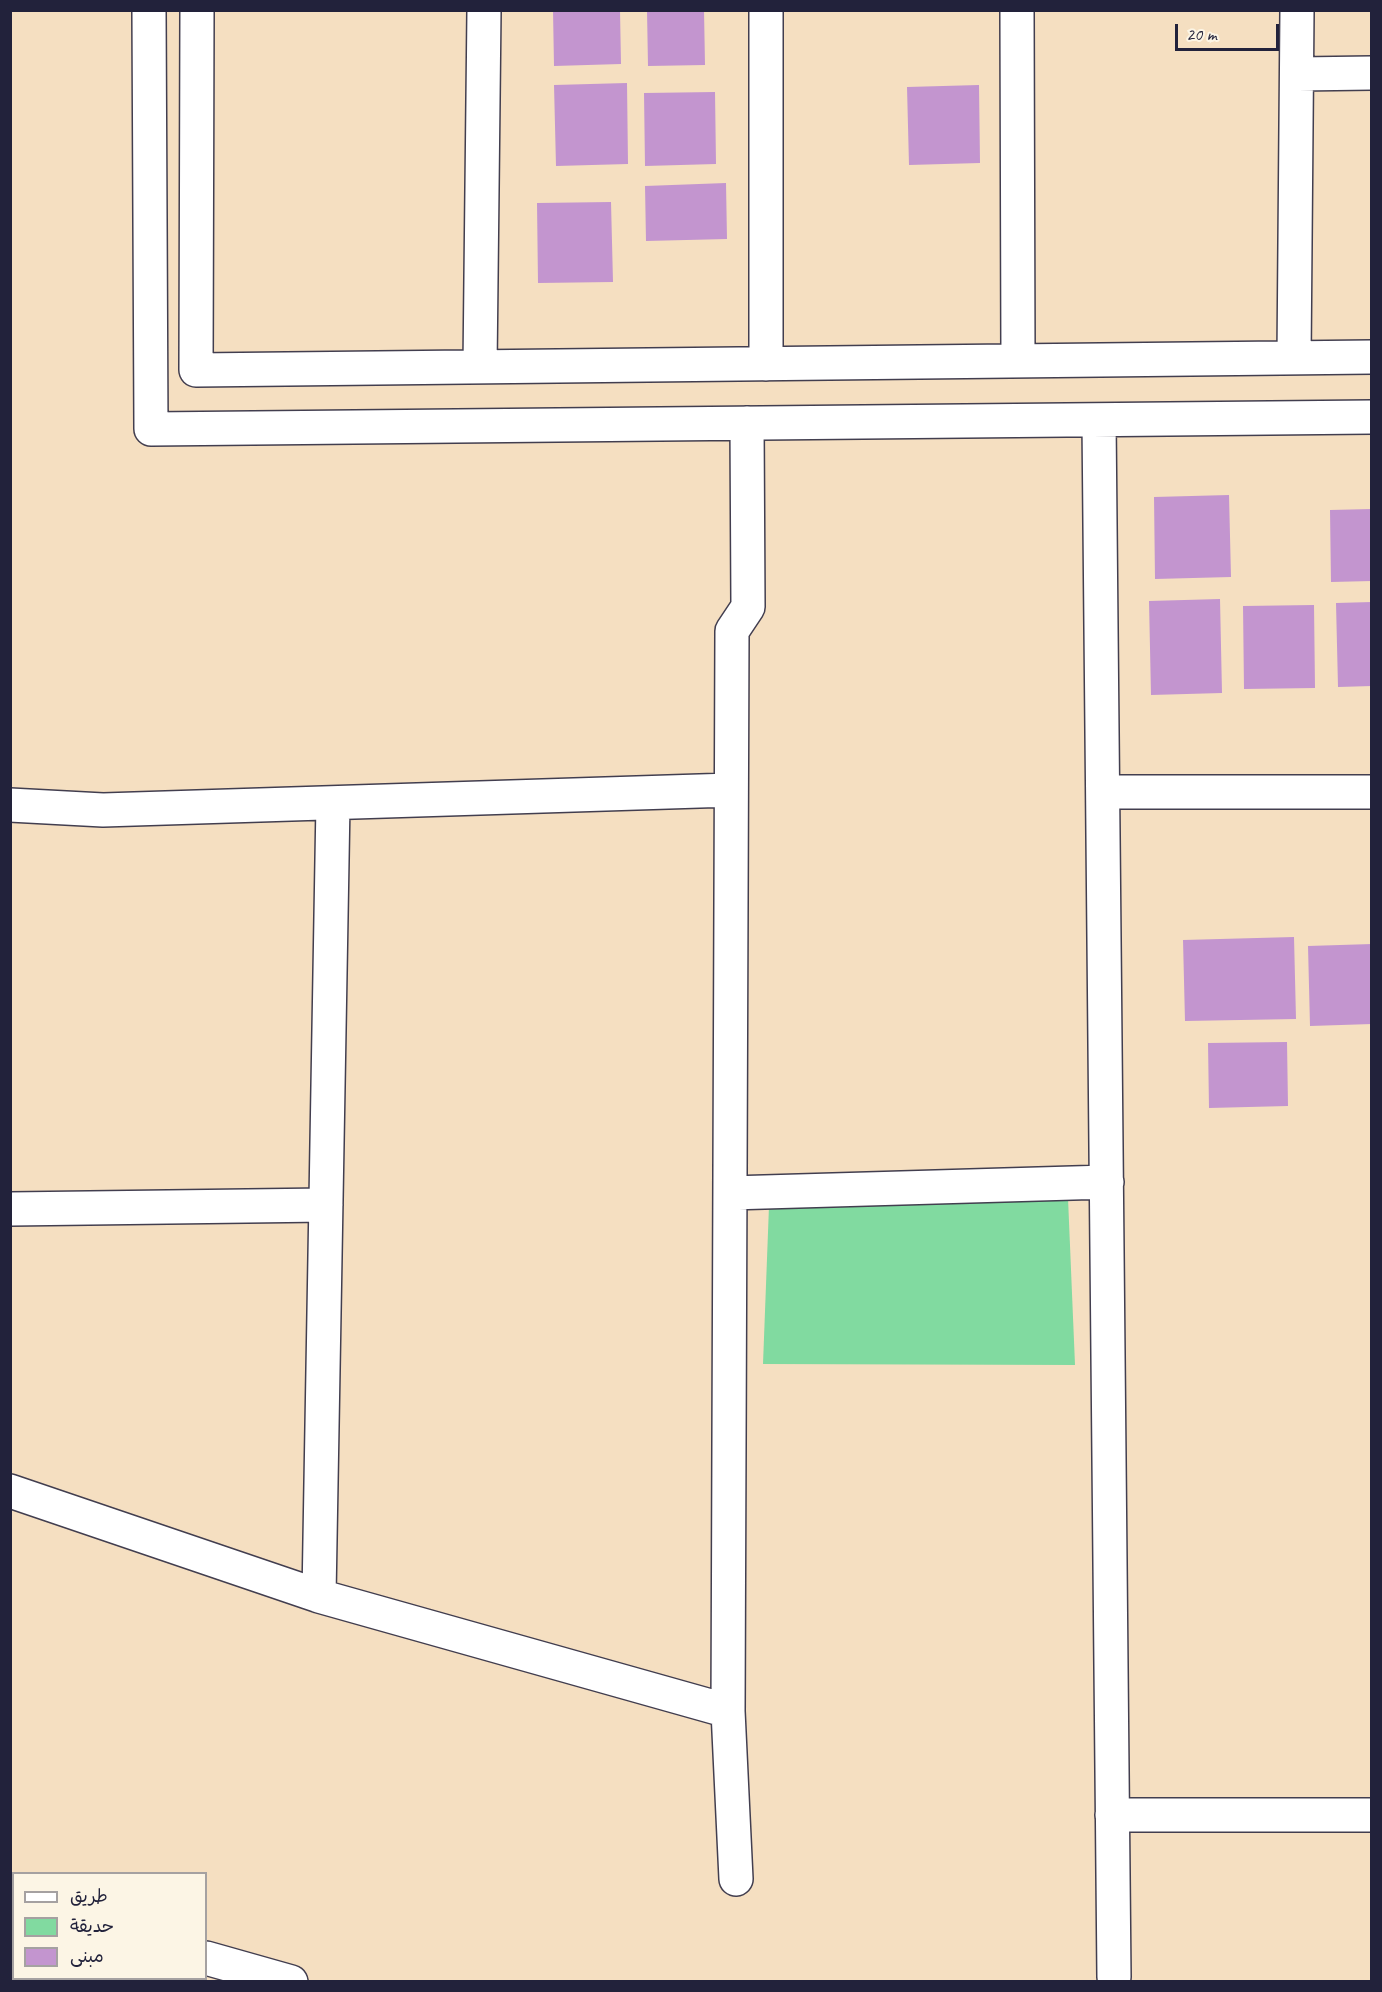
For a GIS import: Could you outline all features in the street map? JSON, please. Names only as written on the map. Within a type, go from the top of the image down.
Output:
[{"type":"street","points":[[149,10],[151,429],[1371,417]]},
{"type":"street","points":[[196,10],[196,370],[1371,357]]},
{"type":"street","points":[[480,367],[484,10]]},
{"type":"street","points":[[766,10],[766,364]]},
{"type":"street","points":[[1017,10],[1018,361]]},
{"type":"street","points":[[1294,358],[1297,10]]},
{"type":"street","points":[[1298,74],[1371,73]]},
{"type":"street","points":[[1099,420],[1114,1977]]},
{"type":"street","points":[[736,1880],[728,1711],[732,631],[748,607],[747,423]]},
{"type":"street","points":[[10,805],[103,810],[731,790]]},
{"type":"street","points":[[1103,792],[1371,792]]},
{"type":"street","points":[[320,1596],[333,803]]},
{"type":"street","points":[[730,1192],[1107,1182]]},
{"type":"street","points":[[10,1209],[326,1205]]},
{"type":"street","points":[[10,1491],[320,1596],[728,1711]]},
{"type":"street","points":[[1113,1815],[1371,1815]]},
{"type":"street","points":[[207,1958],[291,1982]]},
{"type":"green space","points":[[1068,1198],[1075,1365],[763,1364],[769,1206]]},
{"type":"building","points":[[553,10],[620,10],[621,64],[554,66]]},
{"type":"building","points":[[647,10],[704,10],[705,65],[648,66]]},
{"type":"building","points":[[627,83],[628,164],[556,166],[554,85]]},
{"type":"building","points":[[979,85],[980,163],[909,165],[907,87]]},
{"type":"building","points":[[715,92],[716,164],[645,166],[644,93]]},
{"type":"building","points":[[726,183],[727,239],[646,241],[645,186]]},
{"type":"building","points":[[611,202],[613,282],[538,283],[537,203]]},
{"type":"building","points":[[1229,495],[1231,577],[1155,579],[1154,497]]},
{"type":"building","points":[[1372,509],[1372,581],[1331,582],[1330,510]]},
{"type":"building","points":[[1220,599],[1222,693],[1151,695],[1149,601]]},
{"type":"building","points":[[1372,602],[1372,686],[1338,687],[1336,603]]},
{"type":"building","points":[[1314,605],[1315,688],[1244,689],[1243,606]]},
{"type":"building","points":[[1294,937],[1296,1019],[1185,1021],[1183,940]]},
{"type":"building","points":[[1372,944],[1372,1024],[1310,1026],[1308,946]]},
{"type":"building","points":[[1287,1042],[1288,1106],[1209,1108],[1208,1043]]}]
